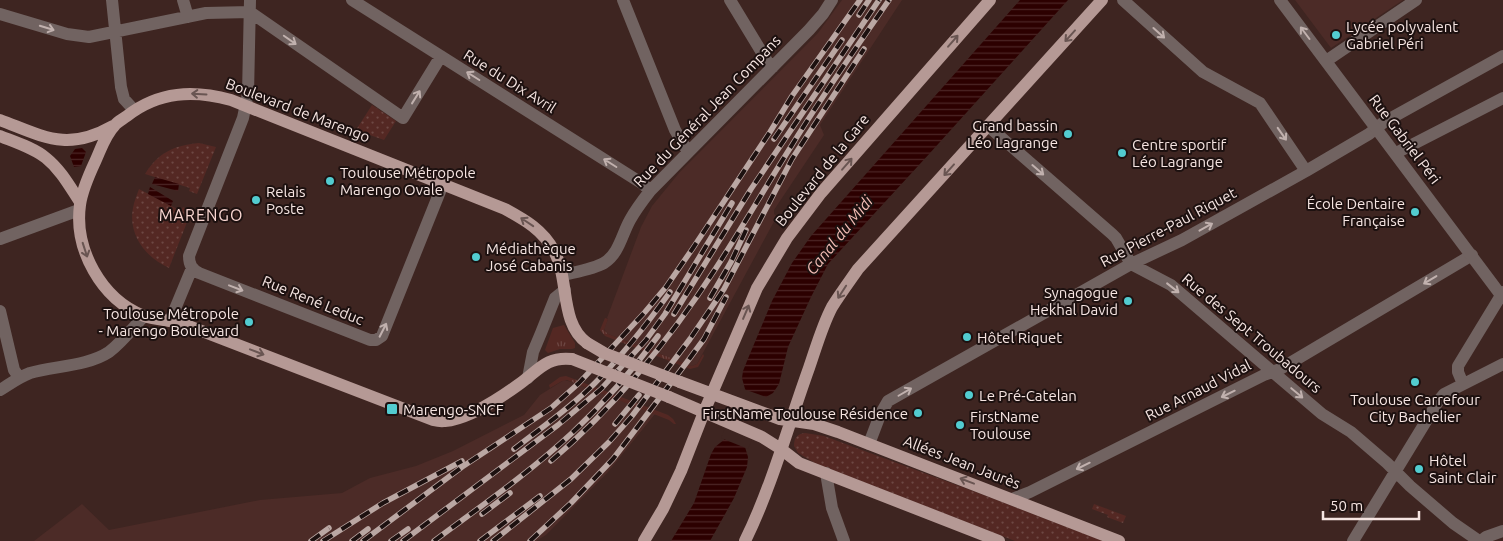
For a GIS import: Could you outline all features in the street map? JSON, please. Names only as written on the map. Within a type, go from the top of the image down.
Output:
[{"type":"main road","name":"Boulevard de la Gare","points":[[644,541],[682,471],[704,412],[756,288],[787,238],[827,186],[990,0]]},
{"type":"main road","points":[[745,541],[754,523],[818,342],[832,308],[844,288],[858,269],[1102,0]]},
{"type":"main road","name":"Boulevard de Marengo","points":[[586,343],[576,332],[572,324],[563,275],[554,250],[542,234],[530,223],[505,209],[212,94],[178,94],[161,98],[134,110],[115,124],[106,138],[84,188],[80,206],[80,230],[83,246],[90,263],[97,276],[110,292],[124,304],[144,316],[170,321],[198,330],[433,420],[445,422],[468,414],[499,398],[528,378],[540,367],[554,359],[572,359],[704,412]]},
{"type":"main road","points":[[0,120],[55,140],[68,141],[89,137],[115,124]]},
{"type":"main road","points":[[0,136],[46,158],[61,174],[80,206]]},
{"type":"main road","name":"Allées Jean Jaurès","points":[[586,343],[604,353],[711,395],[770,416],[814,424],[870,444],[1119,541]]},
{"type":"main road","points":[[704,412],[762,437],[799,463],[999,541]]},
{"type":"street","points":[[112,0],[121,87],[124,99],[134,110]]},
{"type":"street","points":[[183,0],[188,17]]},
{"type":"street","name":"Rue du Dix Avril","points":[[352,0],[643,184],[650,191]]},
{"type":"street","points":[[623,0],[675,130],[688,152]]},
{"type":"street","points":[[730,0],[767,61],[773,67]]},
{"type":"street","name":"Rue du Général Jean Compans","points":[[563,275],[597,266],[610,258],[617,248],[633,214],[650,191],[773,67],[823,14],[832,0]]},
{"type":"street","points":[[1122,0],[1203,72],[1260,102],[1306,171]]},
{"type":"street","name":"Rue Gabriel Péri","points":[[1280,0],[1502,295]]},
{"type":"street","points":[[1326,61],[1416,0]]},
{"type":"street","points":[[0,14],[67,34],[89,37],[250,6],[403,118],[441,56]]},
{"type":"street","points":[[170,321],[192,268],[189,256],[241,124],[246,106],[248,94],[250,6]]},
{"type":"street","name":"Rue Pierre-Paul Riquet","points":[[870,444],[880,415],[888,401],[1131,264],[1182,240],[1306,171],[1369,134],[1384,122],[1503,56]]},
{"type":"street","points":[[1396,154],[1503,98]]},
{"type":"street","points":[[988,126],[1112,234],[1131,264]]},
{"type":"street","name":"Rue René Leduc","points":[[192,268],[200,273],[338,329],[370,340],[376,340],[382,336],[442,184]]},
{"type":"street","points":[[0,239],[80,206]]},
{"type":"street","name":"Rue Arnaud Vidal","points":[[1012,499],[1033,491],[1288,364],[1472,255]]},
{"type":"street","name":"Rue des Sept Troubadours","points":[[1131,264],[1171,285],[1322,414],[1351,432],[1388,463],[1410,486],[1454,523],[1480,541]]},
{"type":"street","points":[[528,378],[533,352],[555,298],[565,290]]},
{"type":"street","points":[[1463,384],[1458,372],[1458,366],[1502,295]]},
{"type":"street","points":[[0,311],[14,370],[19,377]]},
{"type":"street","points":[[0,390],[19,377],[30,373],[88,360],[108,352],[144,316]]},
{"type":"street","points":[[1353,541],[1444,394],[1503,364]]},
{"type":"street","points":[[826,473],[832,508],[844,541]]},
{"type":"street","points":[[1480,541],[1503,531]]},
{"type":"shaded area","points":[[842,0],[902,0],[820,125],[824,135],[774,210],[774,214],[777,216],[697,364],[689,365],[608,334],[604,329],[607,318],[641,227],[652,206],[679,173],[818,33]]},
{"type":"shaded area","name":"Lycée polyvalent Gabriel Péri","points":[[1295,0],[1403,0],[1331,48]]},
{"type":"shaded area","points":[[564,380],[655,414],[608,472],[546,535],[536,541],[34,541],[82,504],[109,530],[260,500],[342,493],[370,478],[416,466],[453,451],[524,415],[540,395]]},
{"type":"green space","points":[[372,105],[396,121],[384,140],[356,130]]},
{"type":"green space","points":[[199,143],[216,147],[197,194],[189,191],[190,188],[145,174],[161,155],[174,148]]},
{"type":"green space","points":[[139,189],[181,211],[183,207],[191,212],[169,268],[153,258],[140,244],[136,236],[132,218],[133,205]]},
{"type":"green space","points":[[605,318],[608,319],[604,330],[608,334],[692,366],[697,364],[703,354],[704,356],[698,367],[690,369],[605,336],[600,330]]},
{"type":"green space","points":[[564,325],[575,343],[575,348],[560,349],[548,353],[545,350],[553,328]]},
{"type":"green space","points":[[566,376],[668,415],[676,424],[567,380],[550,388],[549,385],[560,377]]},
{"type":"green space","points":[[805,433],[824,436],[1103,541],[1015,541],[815,463],[798,453],[794,446],[796,437]]},
{"type":"green space","points":[[1094,504],[1126,516],[1123,523],[1092,509]]},
{"type":"water","name":"Canal du Midi","points":[[1020,0],[1068,0],[828,264],[788,347],[779,384],[773,393],[766,397],[745,447],[748,457],[747,467],[734,498],[710,541],[671,541],[694,503],[711,454],[715,447],[725,439],[745,389],[742,378],[743,371],[772,301],[792,263],[811,236]]},
{"type":"water","points":[[82,148],[86,152],[81,166],[74,167],[70,156],[75,149]]},
{"type":"water","points":[[155,177],[179,184],[178,191],[152,184]]},
{"type":"water","points":[[150,187],[173,201],[171,206],[148,194]]},
{"type":"pier","points":[[741,388],[769,398],[748,449],[721,438]]},
{"type":"railway","points":[[363,541],[462,467],[551,408],[579,383],[645,312],[666,287],[693,248],[792,96],[860,0]]},
{"type":"railway","points":[[859,15],[869,0]]},
{"type":"railway","points":[[674,314],[751,189],[879,0]]},
{"type":"railway","points":[[551,461],[598,418],[661,346],[726,253],[815,108],[889,0]]},
{"type":"railway","points":[[774,139],[842,40]]},
{"type":"railway","points":[[493,541],[571,479],[609,442],[632,416],[690,339],[724,289],[792,159],[864,49]]},
{"type":"railway","points":[[403,541],[558,425],[601,389],[646,340],[665,314],[732,203]]},
{"type":"railway","points":[[710,298],[731,262],[746,230]]},
{"type":"railway","points":[[514,449],[565,410],[594,384],[634,340],[670,292]]},
{"type":"railway","points":[[530,541],[571,503],[613,459],[704,339],[726,297]]},
{"type":"railway","points":[[434,541],[522,476],[556,448],[617,387],[658,336]]},
{"type":"railway","points":[[615,424],[639,395]]},
{"type":"railway","points":[[323,541],[383,503],[462,461]]},
{"type":"railway","points":[[482,514],[510,493]]},
{"type":"railway","points":[[480,541],[540,496]]},
{"type":"railway","points":[[311,541],[329,528]]},
{"type":"railway","points":[[352,541],[368,529]]},
{"type":"railway","points":[[391,541],[408,529]]},
{"type":"place","name":"Lycée polyvalent Gabriel Péri","points":[[1336,35]]},
{"type":"place","name":"Grand bassin Léo Lagrange","points":[[1068,134]]},
{"type":"place","name":"Centre sportif Léo Lagrange","points":[[1122,153]]},
{"type":"place","name":"Toulouse Métropole Marengo Ovale","points":[[330,181]]},
{"type":"place","name":"Relais Poste","points":[[256,200]]},
{"type":"place","name":"École Dentaire Française","points":[[1415,212]]},
{"type":"place","name":"Médiathèque José Cabanis","points":[[476,257]]},
{"type":"place","name":"Synagogue Hekhal David","points":[[1128,301]]},
{"type":"place","name":"Toulouse Métropole - Marengo Boulevard","points":[[249,322]]},
{"type":"place","name":"Hôtel Riquet","points":[[967,337]]},
{"type":"place","name":"Toulouse Carrefour City Bachelier","points":[[1415,382]]},
{"type":"place","name":"Le Pré-Catelan","points":[[969,395]]},
{"type":"place","name":"Marengo-SNCF","points":[[392,409]]},
{"type":"place","name":"FirstName Toulouse Résidence","points":[[918,413]]},
{"type":"place","name":"FirstName Toulouse","points":[[960,425]]},
{"type":"place","name":"Hôtel Saint Clair","points":[[1419,469]]},
{"type":"district","name":"MARENGO","points":[[201,215]]}]
